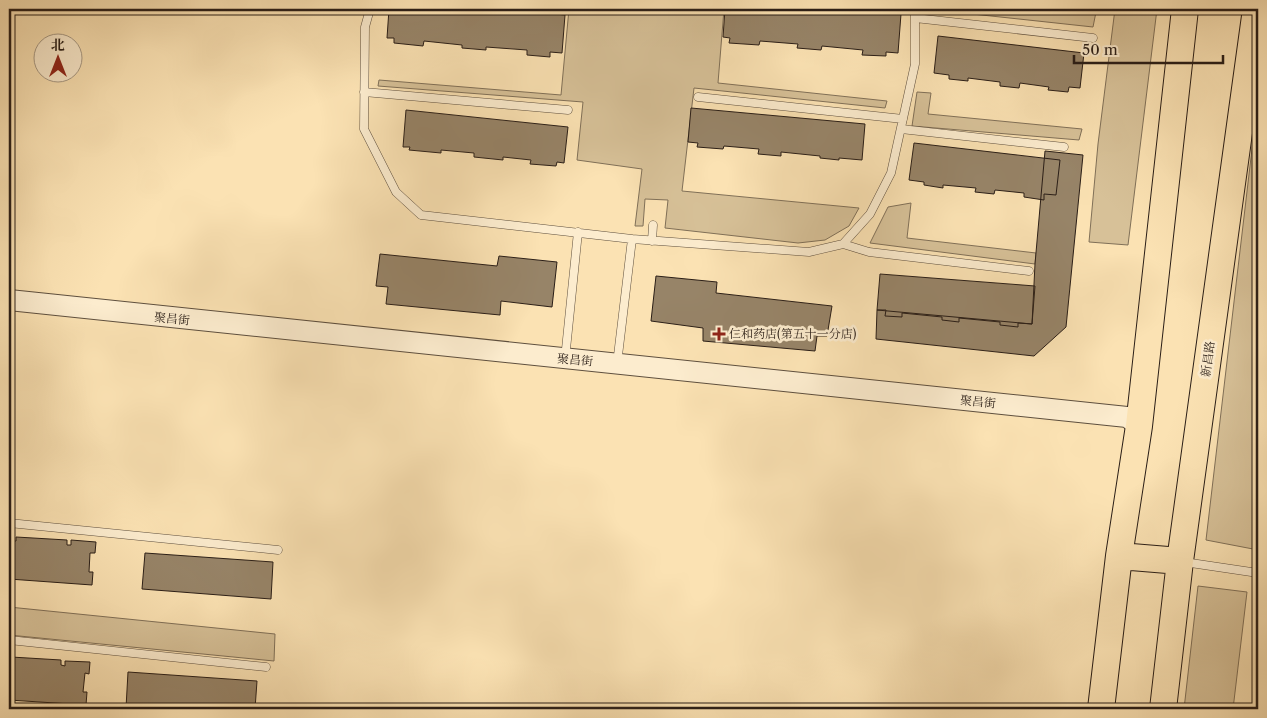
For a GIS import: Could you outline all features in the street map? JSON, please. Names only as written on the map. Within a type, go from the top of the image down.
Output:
[{"type":"main road","points":[[1101,709],[1119,556],[1139,426],[1185,9]]},
{"type":"main road","name":"新昌路","points":[[1163,709],[1180,562],[1256,9]]},
{"type":"main road","points":[[1119,556],[1180,562]]},
{"type":"street","name":"聚昌街","points":[[9,300],[297,333],[1127,417],[1139,426]]},
{"type":"lane","points":[[370,9],[365,28],[364,129],[396,192],[421,216],[632,239],[809,252],[843,244],[869,252],[1029,270]]},
{"type":"lane","points":[[843,244],[870,214],[891,173],[915,64],[915,9]]},
{"type":"lane","points":[[915,18],[1093,38]]},
{"type":"lane","points":[[364,92],[568,110]]},
{"type":"lane","points":[[698,97],[903,119]]},
{"type":"lane","points":[[901,129],[1064,147]]},
{"type":"lane","points":[[652,240],[653,225]]},
{"type":"lane","points":[[565,359],[578,232]]},
{"type":"lane","points":[[617,364],[632,239]]},
{"type":"lane","points":[[9,523],[278,550]]},
{"type":"lane","points":[[1180,562],[1258,573]]},
{"type":"lane","points":[[9,640],[266,667]]},
{"type":"shaded area","points":[[569,9],[724,9],[718,83],[887,101],[885,108],[694,88],[682,191],[859,208],[849,226],[825,240],[798,243],[665,228],[668,200],[645,199],[643,226],[635,226],[642,169],[577,160],[583,102],[378,86],[379,80],[561,95]]},
{"type":"shaded area","points":[[926,9],[1071,9],[1096,12],[1093,27]]},
{"type":"shaded area","points":[[1115,9],[1157,9],[1128,245],[1089,242],[1098,144]]},
{"type":"shaded area","points":[[917,92],[931,93],[928,114],[1082,129],[1079,140],[912,126]]},
{"type":"shaded area","points":[[1258,98],[1258,504],[1253,549],[1206,540]]},
{"type":"shaded area","points":[[911,203],[907,238],[1036,253],[1035,264],[870,243],[888,207]]},
{"type":"shaded area","points":[[1198,586],[1247,592],[1233,709],[1184,709]]},
{"type":"shaded area","points":[[9,607],[275,634],[274,661],[9,635]]},
{"type":"building","points":[[389,9],[495,9],[495,12],[524,14],[524,11],[565,15],[562,53],[550,52],[550,57],[527,55],[527,50],[486,47],[486,50],[462,48],[462,45],[424,41],[423,46],[394,43],[394,38],[387,38]]},
{"type":"building","points":[[725,9],[830,9],[830,11],[860,14],[860,11],[901,14],[898,53],[886,52],[886,56],[862,55],[863,50],[822,46],[821,50],[797,48],[798,44],[760,41],[759,45],[729,43],[730,38],[723,37]]},
{"type":"building","points":[[938,36],[1084,53],[1080,88],[1069,87],[1068,92],[1048,90],[1049,87],[1020,83],[1019,88],[1000,86],[1000,82],[968,78],[968,81],[949,79],[949,75],[934,73]]},
{"type":"building","points":[[691,108],[865,124],[862,160],[839,158],[839,160],[781,152],[781,156],[758,154],[759,149],[724,146],[723,149],[697,147],[698,143],[688,142]]},
{"type":"building","points":[[406,110],[568,127],[564,163],[557,162],[556,166],[530,164],[531,160],[503,157],[503,160],[474,157],[474,153],[441,150],[441,153],[409,150],[410,147],[403,147]]},
{"type":"building","points":[[914,143],[1060,160],[1056,195],[1044,194],[1044,200],[1024,197],[1024,193],[995,190],[994,194],[975,192],[976,188],[943,185],[943,188],[909,180]]},
{"type":"building","points":[[1045,151],[1083,155],[1066,327],[1034,356],[876,339],[877,310],[1032,324],[1035,264]]},
{"type":"building","points":[[380,254],[497,266],[499,256],[557,262],[552,307],[501,301],[500,315],[386,304],[388,287],[376,286]]},
{"type":"building","points":[[880,274],[1035,286],[1032,324],[1018,323],[1018,327],[1000,325],[1000,322],[959,318],[959,322],[942,320],[942,317],[902,313],[902,317],[885,316],[886,310],[877,310]]},
{"type":"building","points":[[656,276],[717,282],[716,293],[832,306],[827,336],[817,336],[815,351],[703,341],[703,328],[651,321]]},
{"type":"building","points":[[9,535],[10,541],[16,541],[16,537],[67,540],[67,545],[71,545],[71,540],[96,542],[95,553],[90,553],[89,572],[93,572],[92,585],[9,579]]},
{"type":"building","points":[[145,553],[273,562],[271,599],[142,589]]},
{"type":"building","points":[[11,657],[61,660],[61,665],[65,666],[65,661],[90,662],[89,674],[85,673],[83,692],[87,692],[86,705],[9,700],[9,662]]},
{"type":"building","points":[[128,672],[257,681],[255,709],[126,708]]},
{"type":"place","name":"仁和药店(第五十一分店)","points":[[719,334]]}]
